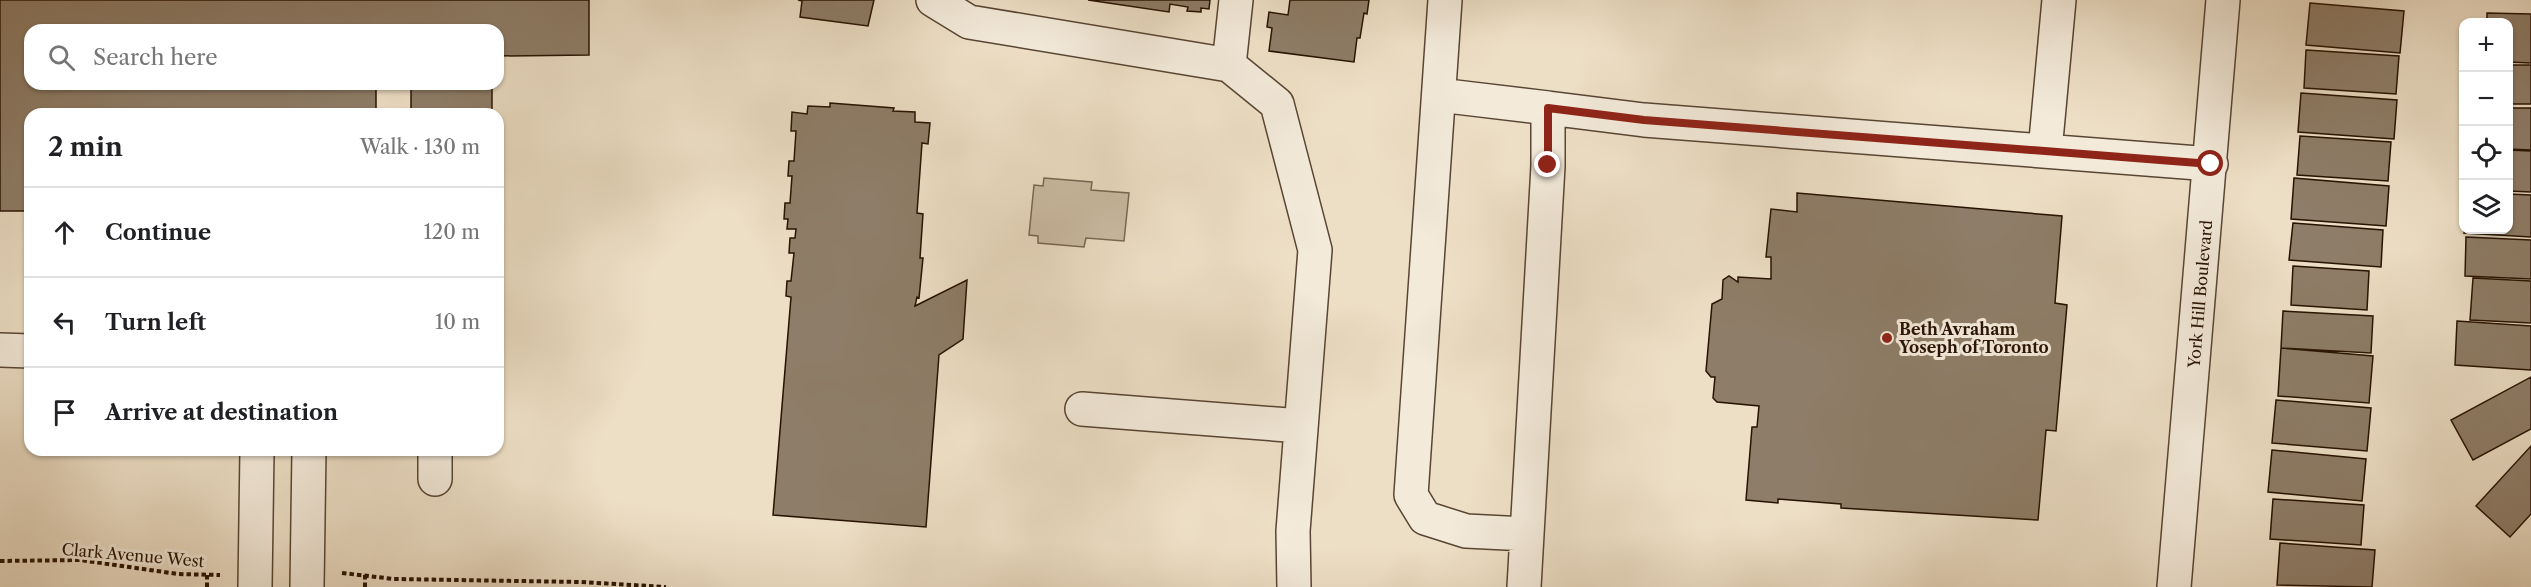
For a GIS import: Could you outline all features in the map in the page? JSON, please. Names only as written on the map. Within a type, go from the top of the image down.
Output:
[{"type":"street","points":[[933,0],[969,22],[1229,65],[1277,104],[1315,250],[1293,531],[1293,587]]},
{"type":"street","points":[[1229,65],[1236,0]]},
{"type":"street","points":[[1445,0],[1411,495],[1425,518],[1466,531],[1527,534]]},
{"type":"street","points":[[2045,151],[2059,0]]},
{"type":"street","name":"York Hill Boulevard","points":[[2174,587],[2223,0]]},
{"type":"street","points":[[1439,95],[1644,120],[2211,164]]},
{"type":"street","points":[[1524,587],[1548,165],[1548,108]]},
{"type":"street","points":[[0,350],[24,351]]},
{"type":"street","points":[[1082,408],[1301,426]]},
{"type":"street","points":[[242,581],[256,456]]},
{"type":"street","points":[[307,587],[309,456]]},
{"type":"path","name":"Clark Avenue West","points":[[0,561],[80,560],[242,581]]},
{"type":"path","points":[[348,573],[394,579],[581,582],[666,587]]},
{"type":"path","points":[[207,575],[207,587]]},
{"type":"path","points":[[365,575],[365,587]]},
{"type":"shaded area","points":[[1044,178],[1092,182],[1091,190],[1129,193],[1124,241],[1086,238],[1084,247],[1038,243],[1038,236],[1029,235],[1034,185],[1043,186]]},
{"type":"building","points":[[0,0],[589,0],[589,55],[504,56],[504,24],[24,24],[24,90],[376,90],[376,108],[24,108],[24,211],[0,211]]},
{"type":"building","points":[[798,0],[874,0],[868,26],[800,17],[802,1]]},
{"type":"building","points":[[1088,0],[1210,0],[1209,9],[1201,8],[1201,12],[1187,11],[1188,7],[1170,4],[1169,12]]},
{"type":"building","points":[[1290,0],[1369,0],[1367,14],[1364,13],[1360,38],[1357,38],[1354,62],[1269,51],[1272,28],[1267,27],[1269,12],[1288,15]]},
{"type":"building","points":[[2310,3],[2404,11],[2400,53],[2306,45]]},
{"type":"building","points":[[2487,13],[2531,14],[2531,63],[2513,62],[2513,18],[2487,18]]},
{"type":"building","points":[[2306,50],[2399,56],[2396,94],[2304,88]]},
{"type":"building","points":[[2513,65],[2531,65],[2531,104],[2513,104]]},
{"type":"building","points":[[411,90],[492,90],[492,108],[411,108]]},
{"type":"building","points":[[2301,93],[2397,100],[2394,139],[2298,132]]},
{"type":"building","points":[[830,103],[915,112],[915,122],[930,123],[928,144],[922,143],[917,213],[923,214],[920,258],[923,258],[919,298],[917,297],[915,306],[967,280],[963,339],[939,355],[926,527],[773,515],[791,297],[786,296],[787,281],[791,281],[794,253],[789,253],[790,238],[795,238],[796,229],[787,229],[788,219],[784,219],[785,203],[790,203],[792,176],[788,176],[789,161],[794,161],[796,131],[791,131],[792,112],[807,114],[808,106],[830,107]]},
{"type":"building","points":[[2513,108],[2531,108],[2531,150],[2513,149]]},
{"type":"building","points":[[2300,136],[2391,142],[2388,181],[2297,175]]},
{"type":"building","points":[[2513,150],[2531,151],[2531,192],[2513,191]]},
{"type":"building","points":[[2294,178],[2389,186],[2386,226],[2291,219]]},
{"type":"building","name":"Beth Avraham Yoseph of Toronto","points":[[1797,193],[2062,216],[2055,303],[2067,305],[2056,431],[2046,430],[2038,520],[1841,508],[1841,504],[1778,499],[1778,503],[1746,500],[1752,427],[1757,427],[1759,406],[1717,402],[1713,398],[1715,377],[1711,377],[1706,371],[1712,304],[1722,299],[1723,280],[1729,276],[1738,282],[1738,277],[1771,279],[1771,257],[1766,257],[1771,209],[1797,212]]},
{"type":"building","points":[[2513,194],[2531,195],[2531,237],[2481,234],[2513,234]]},
{"type":"building","points":[[2293,223],[2383,230],[2381,267],[2289,260]]},
{"type":"building","points":[[2466,237],[2531,240],[2531,279],[2465,276]]},
{"type":"building","points":[[2293,266],[2369,271],[2367,310],[2291,305]]},
{"type":"building","points":[[2473,278],[2531,281],[2531,323],[2470,320]]},
{"type":"building","points":[[2283,311],[2373,316],[2371,353],[2281,348]]},
{"type":"building","points":[[2457,321],[2531,326],[2531,370],[2455,365]]},
{"type":"building","points":[[2281,348],[2373,356],[2369,403],[2278,396]]},
{"type":"building","points":[[2531,377],[2531,429],[2473,460],[2451,420]]},
{"type":"building","points":[[2276,400],[2371,408],[2367,451],[2272,443]]},
{"type":"building","points":[[2531,446],[2531,514],[2510,537],[2476,506]]},
{"type":"building","points":[[2272,450],[2366,459],[2362,501],[2268,492]]},
{"type":"building","points":[[2273,499],[2364,505],[2361,545],[2270,539]]},
{"type":"building","points":[[2280,543],[2375,550],[2372,587],[2277,585]]},
{"type":"place","name":"Beth Avraham Yoseph of Toronto","points":[[1887,338]]},
{"type":"route","points":[[1548,165],[1548,108],[1644,120],[2211,164]]}]
